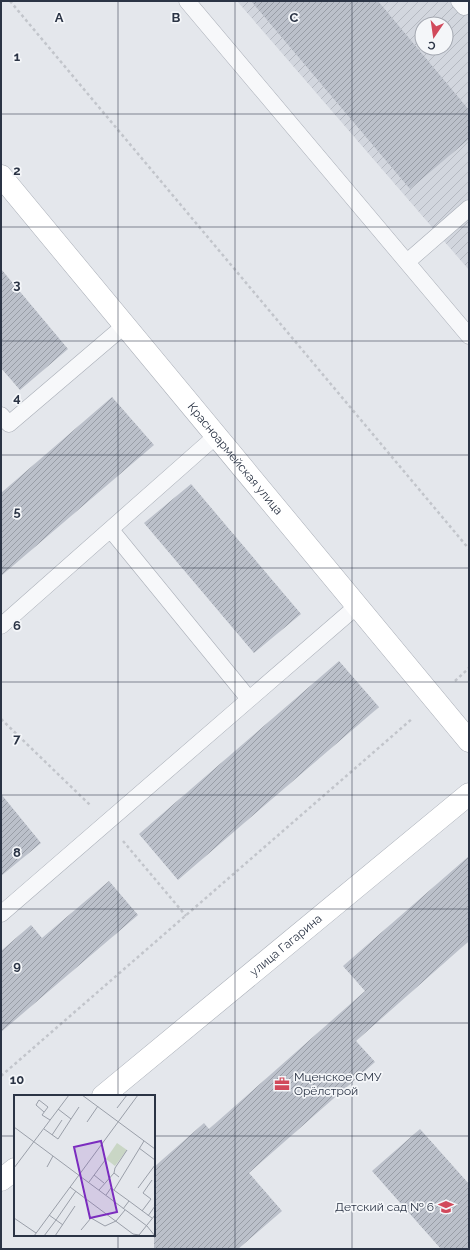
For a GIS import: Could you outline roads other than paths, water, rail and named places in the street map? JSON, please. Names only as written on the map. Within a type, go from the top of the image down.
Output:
[{"type":"street","name":"Красноармейская улица","points":[[1,176],[469,741]]},
{"type":"street","name":"улица Гагарина","points":[[104,1095],[469,794]]},
{"type":"street","points":[[1,1180],[14,1170]]},
{"type":"lane","points":[[187,1],[469,336]]},
{"type":"lane","points":[[459,1],[464,7],[469,3]]},
{"type":"lane","points":[[407,262],[469,208]]},
{"type":"lane","points":[[1,415],[9,424],[124,326]]},
{"type":"lane","points":[[1,626],[216,436]]},
{"type":"lane","points":[[111,530],[249,699]]},
{"type":"lane","points":[[1,914],[357,606]]},
{"type":"place","name":"Мценское СМУ Орёлстрой","points":[[282,1084]]},
{"type":"place","name":"Детский сад № 6","points":[[446,1207]]}]
